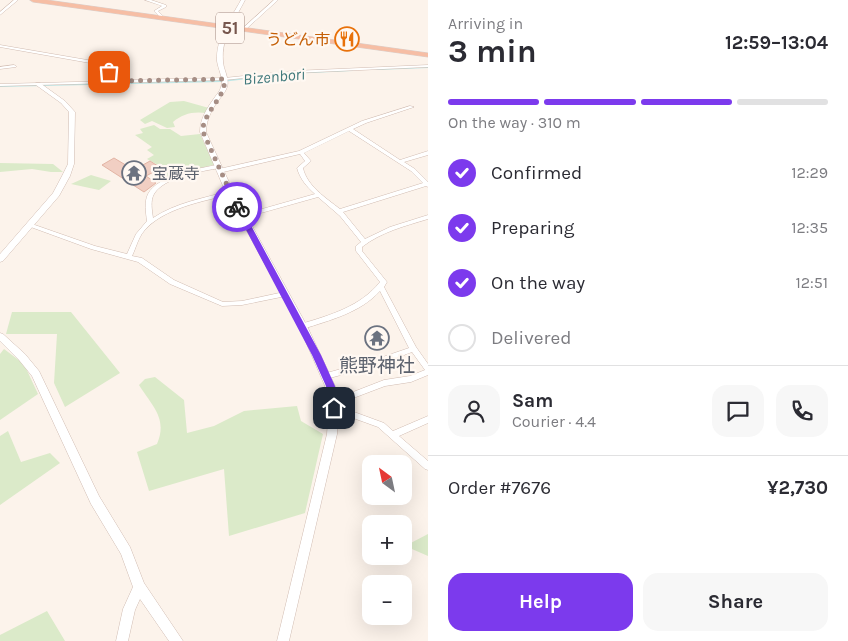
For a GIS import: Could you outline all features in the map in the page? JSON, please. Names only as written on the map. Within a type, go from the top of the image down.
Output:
[{"type":"highway","name":"51","points":[[33,0],[428,55]]},
{"type":"street","points":[[0,14],[16,0]]},
{"type":"street","points":[[147,0],[165,6],[156,11],[163,18]]},
{"type":"street","points":[[243,0],[220,43],[221,64],[225,80],[224,88],[202,126],[205,140],[230,193],[302,326],[330,386],[333,405],[332,434],[284,641]]},
{"type":"street","points":[[243,30],[276,0]]},
{"type":"street","points":[[0,46],[91,62],[101,66],[116,81]]},
{"type":"street","points":[[0,68],[14,66]]},
{"type":"street","points":[[0,85],[225,80],[280,73],[357,67],[428,66]]},
{"type":"street","points":[[0,259],[56,194],[71,164],[72,112],[40,85]]},
{"type":"street","points":[[150,222],[149,198],[154,190],[196,170],[219,169],[302,152],[349,129],[412,107]]},
{"type":"street","points":[[339,211],[428,185],[414,170],[349,129]]},
{"type":"street","points":[[302,152],[308,161],[300,170],[318,195],[339,211],[364,242]]},
{"type":"street","points":[[401,161],[428,153]]},
{"type":"street","points":[[129,256],[140,232],[150,222],[181,207],[230,193]]},
{"type":"street","points":[[243,216],[318,195]]},
{"type":"street","points":[[302,326],[337,316],[358,306],[381,287],[384,282],[359,251],[359,246],[384,232],[428,217]]},
{"type":"street","points":[[30,225],[93,248],[140,260],[172,282],[222,304],[242,303],[284,294]]},
{"type":"street","points":[[333,405],[384,383],[411,379],[428,371],[413,350],[381,287]]},
{"type":"street","points":[[0,336],[22,357],[36,374],[95,500],[126,551],[139,587],[177,641]]},
{"type":"street","points":[[326,376],[413,350]]},
{"type":"street","points":[[333,405],[381,425],[428,466]]},
{"type":"street","points":[[392,434],[428,419]]},
{"type":"street","points":[[122,641],[129,609],[139,587]]},
{"type":"green space","points":[[184,101],[209,108],[206,113],[192,113],[180,117],[173,122],[175,127],[167,128],[152,121],[145,124],[140,120],[170,102]]},
{"type":"green space","points":[[154,125],[160,129],[170,129],[181,136],[200,134],[214,165],[194,169],[162,183],[152,176],[163,168],[147,159],[154,155],[147,150],[152,147],[135,135],[143,133],[140,129]]},
{"type":"green space","points":[[0,163],[53,164],[63,172],[32,169],[0,172]]},
{"type":"green space","points":[[91,175],[111,181],[99,190],[71,184]]},
{"type":"green space","points":[[12,312],[71,312],[120,373],[65,407],[54,383],[57,334],[6,334]]},
{"type":"green space","points":[[4,349],[24,364],[38,394],[0,420],[0,354]]},
{"type":"green space","points":[[155,377],[184,400],[187,433],[214,426],[244,411],[297,406],[301,421],[323,434],[305,513],[229,536],[224,469],[149,491],[137,452],[157,444],[161,427],[157,413],[139,385],[145,379]]},
{"type":"green space","points":[[8,431],[21,462],[50,453],[60,463],[0,505],[0,436]]},
{"type":"green space","points":[[428,534],[428,556],[412,549],[412,542]]},
{"type":"green space","points":[[47,611],[65,641],[0,641],[0,635]]},
{"type":"building","name":"宝蔵寺","points":[[114,158],[134,170],[150,161],[161,168],[146,176],[156,183],[144,192],[102,165]]},
{"type":"waterway","name":"Bizenbori","points":[[377,69],[428,67]]},
{"type":"waterway","name":"Bizenbori","points":[[0,86],[222,81],[291,73],[351,70]]},
{"type":"way so far","points":[[109,72],[116,81],[224,79],[224,88],[202,126],[205,140],[237,207]]},
{"type":"place","name":"うどん市","points":[[347,39]]},
{"type":"place","name":"宝蔵寺","points":[[134,173]]},
{"type":"place","name":"熊野神社","points":[[377,338]]},
{"type":"route","points":[[237,207],[317,355],[330,386],[334,408]]}]
